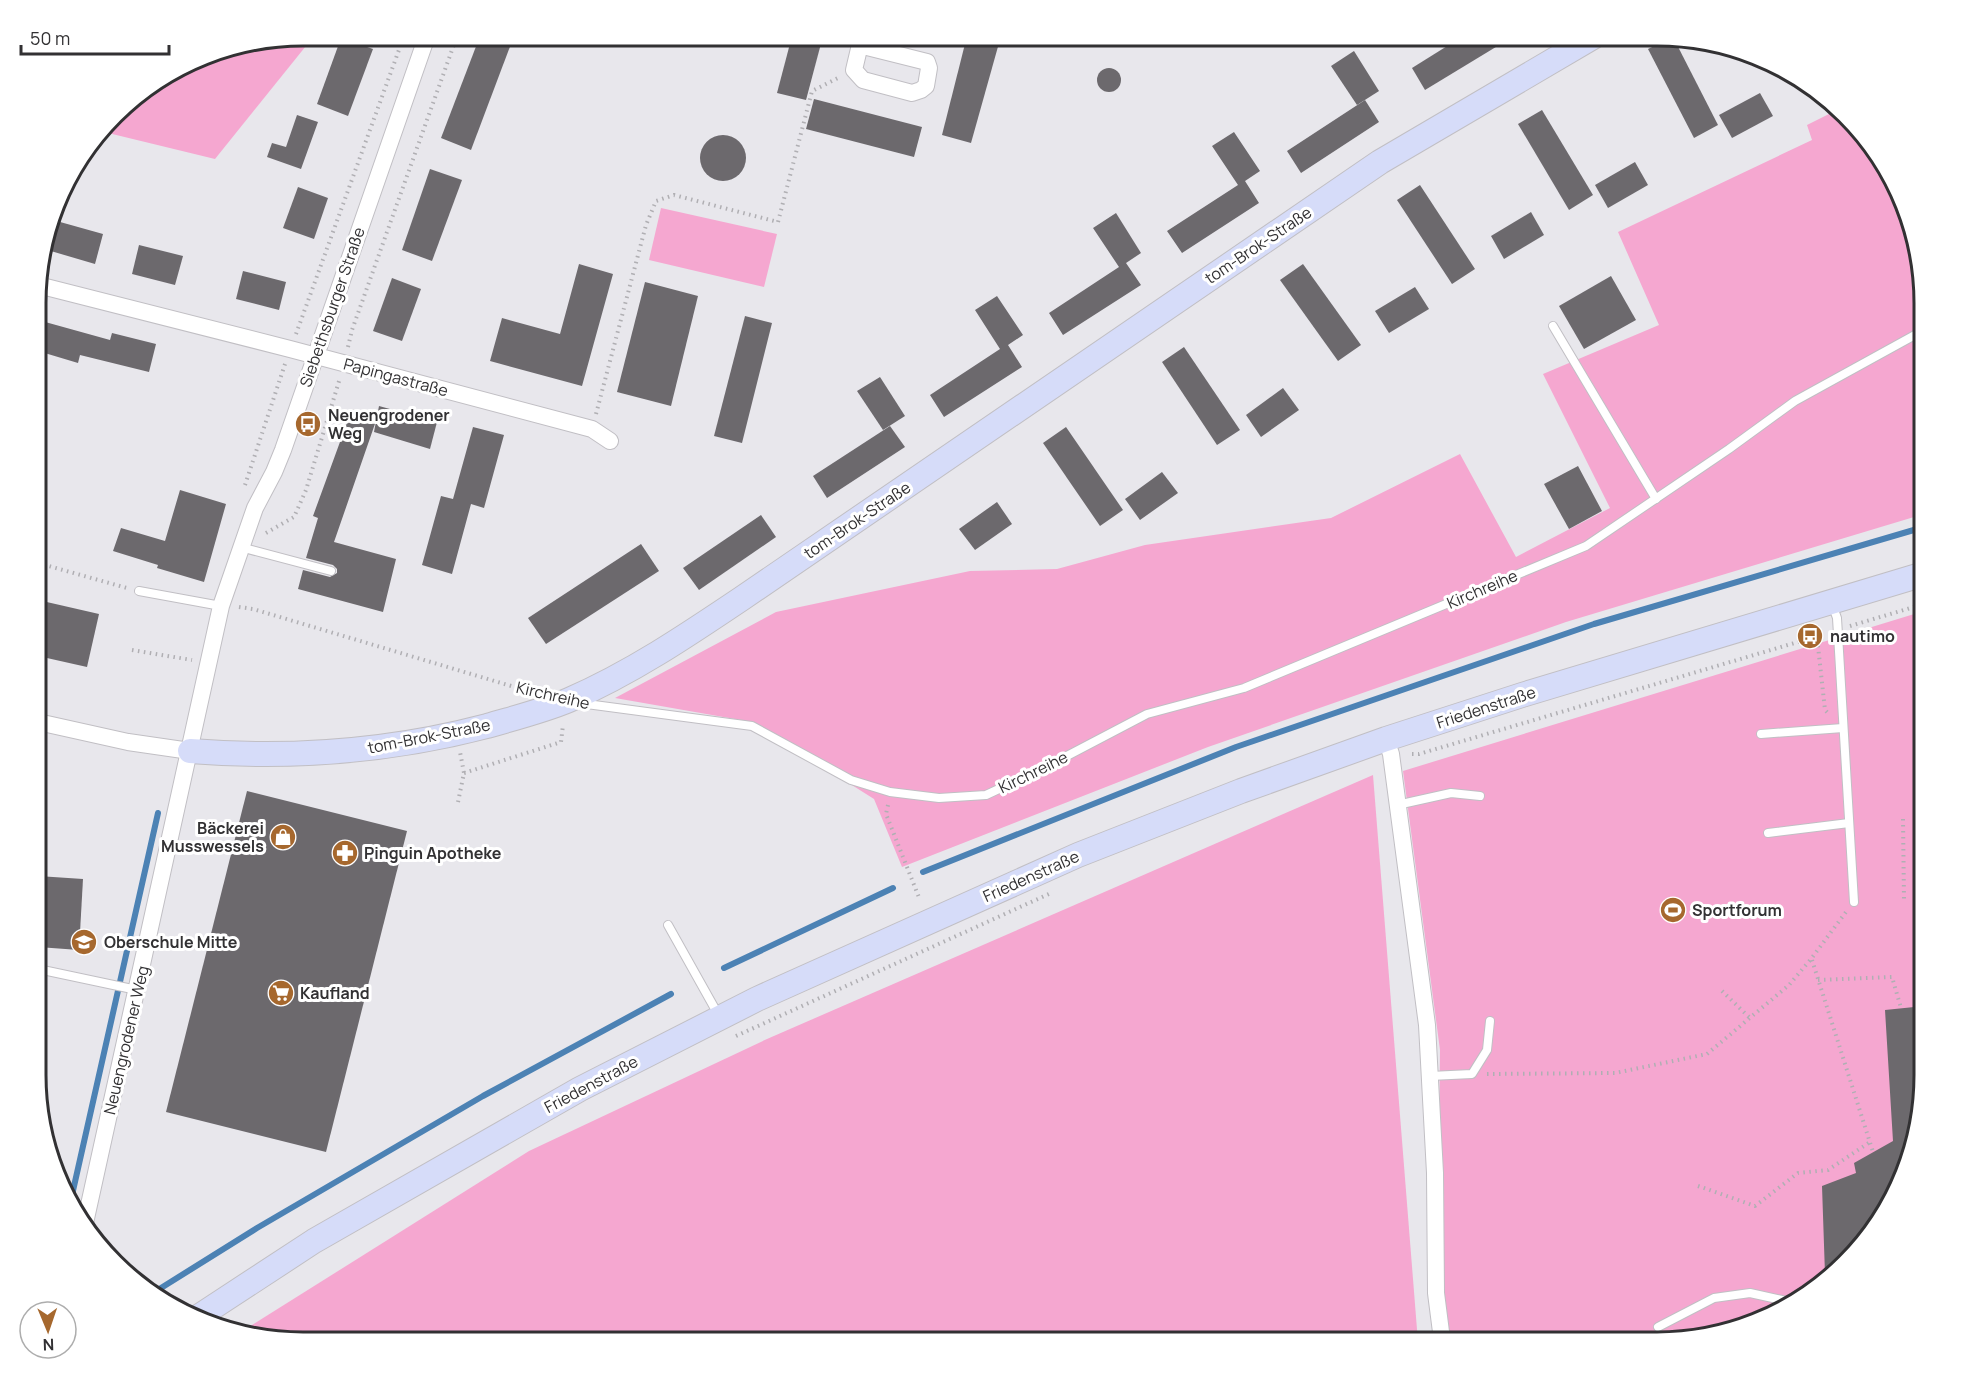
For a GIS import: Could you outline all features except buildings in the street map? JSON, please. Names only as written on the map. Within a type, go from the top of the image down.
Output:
[{"type":"main road","name":"tom-Brok-Straße","points":[[190,751],[245,755],[293,755],[399,745],[477,728],[567,701],[610,681],[658,654],[1380,162],[1576,46]]},
{"type":"main road","name":"Friedenstraße","points":[[205,1312],[315,1241],[580,1089],[726,1028],[790,984],[1078,855],[1241,791],[1388,747],[1522,695],[1914,577]]},
{"type":"street","name":"Siebethsburger Straße","points":[[190,751],[207,662],[221,606],[247,549],[255,508],[279,461],[424,46]]},
{"type":"street","points":[[860,46],[854,70],[863,80],[912,93],[926,86],[929,68],[927,62],[877,46]]},
{"type":"street","name":"Papingastraße","points":[[47,287],[592,429],[610,441]]},
{"type":"street","name":"tom-Brok-Straße","points":[[46,724],[128,742],[190,751]]},
{"type":"street","points":[[1388,747],[1427,1025],[1435,1173],[1436,1293],[1441,1332]]},
{"type":"street","name":"Neuengrodener Weg","points":[[87,1213],[190,751]]},
{"type":"lane","points":[[1553,326],[1656,499]]},
{"type":"lane","name":"Kirchreihe","points":[[567,701],[752,726],[851,780],[890,792],[939,798],[986,795],[1044,768],[1147,714],[1244,687],[1586,546],[1729,449],[1795,401],[1914,336]]},
{"type":"lane","points":[[247,549],[331,571]]},
{"type":"lane","points":[[139,591],[221,606]]},
{"type":"lane","points":[[1832,601],[1837,618],[1854,902]]},
{"type":"lane","points":[[1761,734],[1843,728]]},
{"type":"lane","points":[[1396,805],[1451,793],[1480,796]]},
{"type":"lane","points":[[1768,832],[1849,823]]},
{"type":"lane","points":[[668,925],[726,1028]]},
{"type":"lane","points":[[46,971],[137,990]]},
{"type":"lane","points":[[1431,1076],[1472,1074],[1486,1050],[1490,1021]]},
{"type":"lane","points":[[1658,1327],[1714,1298],[1750,1293],[1781,1300]]},
{"type":"path","points":[[242,496],[290,349],[400,46]]},
{"type":"path","points":[[247,549],[259,537],[294,517],[306,490],[352,330],[454,46]]},
{"type":"path","points":[[592,429],[646,225],[656,201],[674,195],[778,222],[812,91],[854,70]]},
{"type":"path","points":[[46,565],[139,591]]},
{"type":"path","points":[[240,607],[241,598]]},
{"type":"path","name":"Kirchreihe","points":[[221,606],[240,607],[359,639],[481,678],[535,692]]},
{"type":"path","points":[[1388,747],[1419,754],[1914,607]]},
{"type":"path","points":[[1815,624],[1825,710],[1843,728]]},
{"type":"path","points":[[132,650],[207,662]]},
{"type":"path","points":[[464,773],[561,742],[567,701]]},
{"type":"path","points":[[458,802],[464,773],[463,761]]},
{"type":"path","points":[[890,792],[886,814],[920,900]]},
{"type":"path","points":[[1903,819],[1904,900]]},
{"type":"path","points":[[726,1028],[1056,891]]},
{"type":"path","points":[[1472,1074],[1615,1073],[1707,1054],[1789,985],[1854,902]]},
{"type":"path","points":[[1811,959],[1873,1152]]},
{"type":"path","points":[[1818,980],[1892,977],[1901,1008]]},
{"type":"path","points":[[1722,991],[1750,1018]]},
{"type":"path","points":[[1698,1186],[1755,1206],[1798,1173],[1828,1170],[1870,1142]]},
{"type":"shaded area","points":[[306,46],[215,159],[110,134],[147,100],[175,81],[205,66],[253,51]]},
{"type":"shaded area","points":[[1830,113],[1851,134],[1880,175],[1895,205],[1906,237],[1914,287],[1914,517],[1566,622],[1208,747],[902,867],[874,799],[752,722],[615,698],[776,612],[970,571],[1057,569],[1145,545],[1331,518],[1460,454],[1516,557],[1610,508],[1543,374],[1659,325],[1618,232],[1812,140],[1807,125]]},
{"type":"shaded area","points":[[661,208],[777,234],[764,287],[649,260]]},
{"type":"shaded area","name":"Sportforum","points":[[1914,614],[1914,1091],[1910,1125],[1895,1173],[1880,1203],[1851,1244],[1827,1268],[1800,1288],[1771,1305],[1740,1318],[1708,1327],[1658,1332],[1437,1332],[1440,1050],[1403,771]]},
{"type":"shaded area","points":[[1373,775],[1417,1332],[304,1332],[250,1326],[529,1151],[767,1039]]},
{"type":"waterway","points":[[923,872],[1236,747],[1594,624],[1914,530]]},
{"type":"waterway","points":[[73,1189],[158,813]]},
{"type":"waterway","points":[[724,968],[893,888]]},
{"type":"waterway","points":[[161,1288],[257,1228],[483,1096],[671,994]]},
{"type":"place","name":"Neuengrodener Weg","points":[[308,424]]},
{"type":"place","name":"nautimo","points":[[1810,636]]},
{"type":"place","name":"Bäckerei Musswessels","points":[[283,837]]},
{"type":"place","name":"Pinguin Apotheke","points":[[345,853]]},
{"type":"place","name":"Sportforum","points":[[1673,910]]},
{"type":"place","name":"Oberschule Mitte","points":[[84,942]]},
{"type":"place","name":"Kaufland","points":[[281,993]]}]
